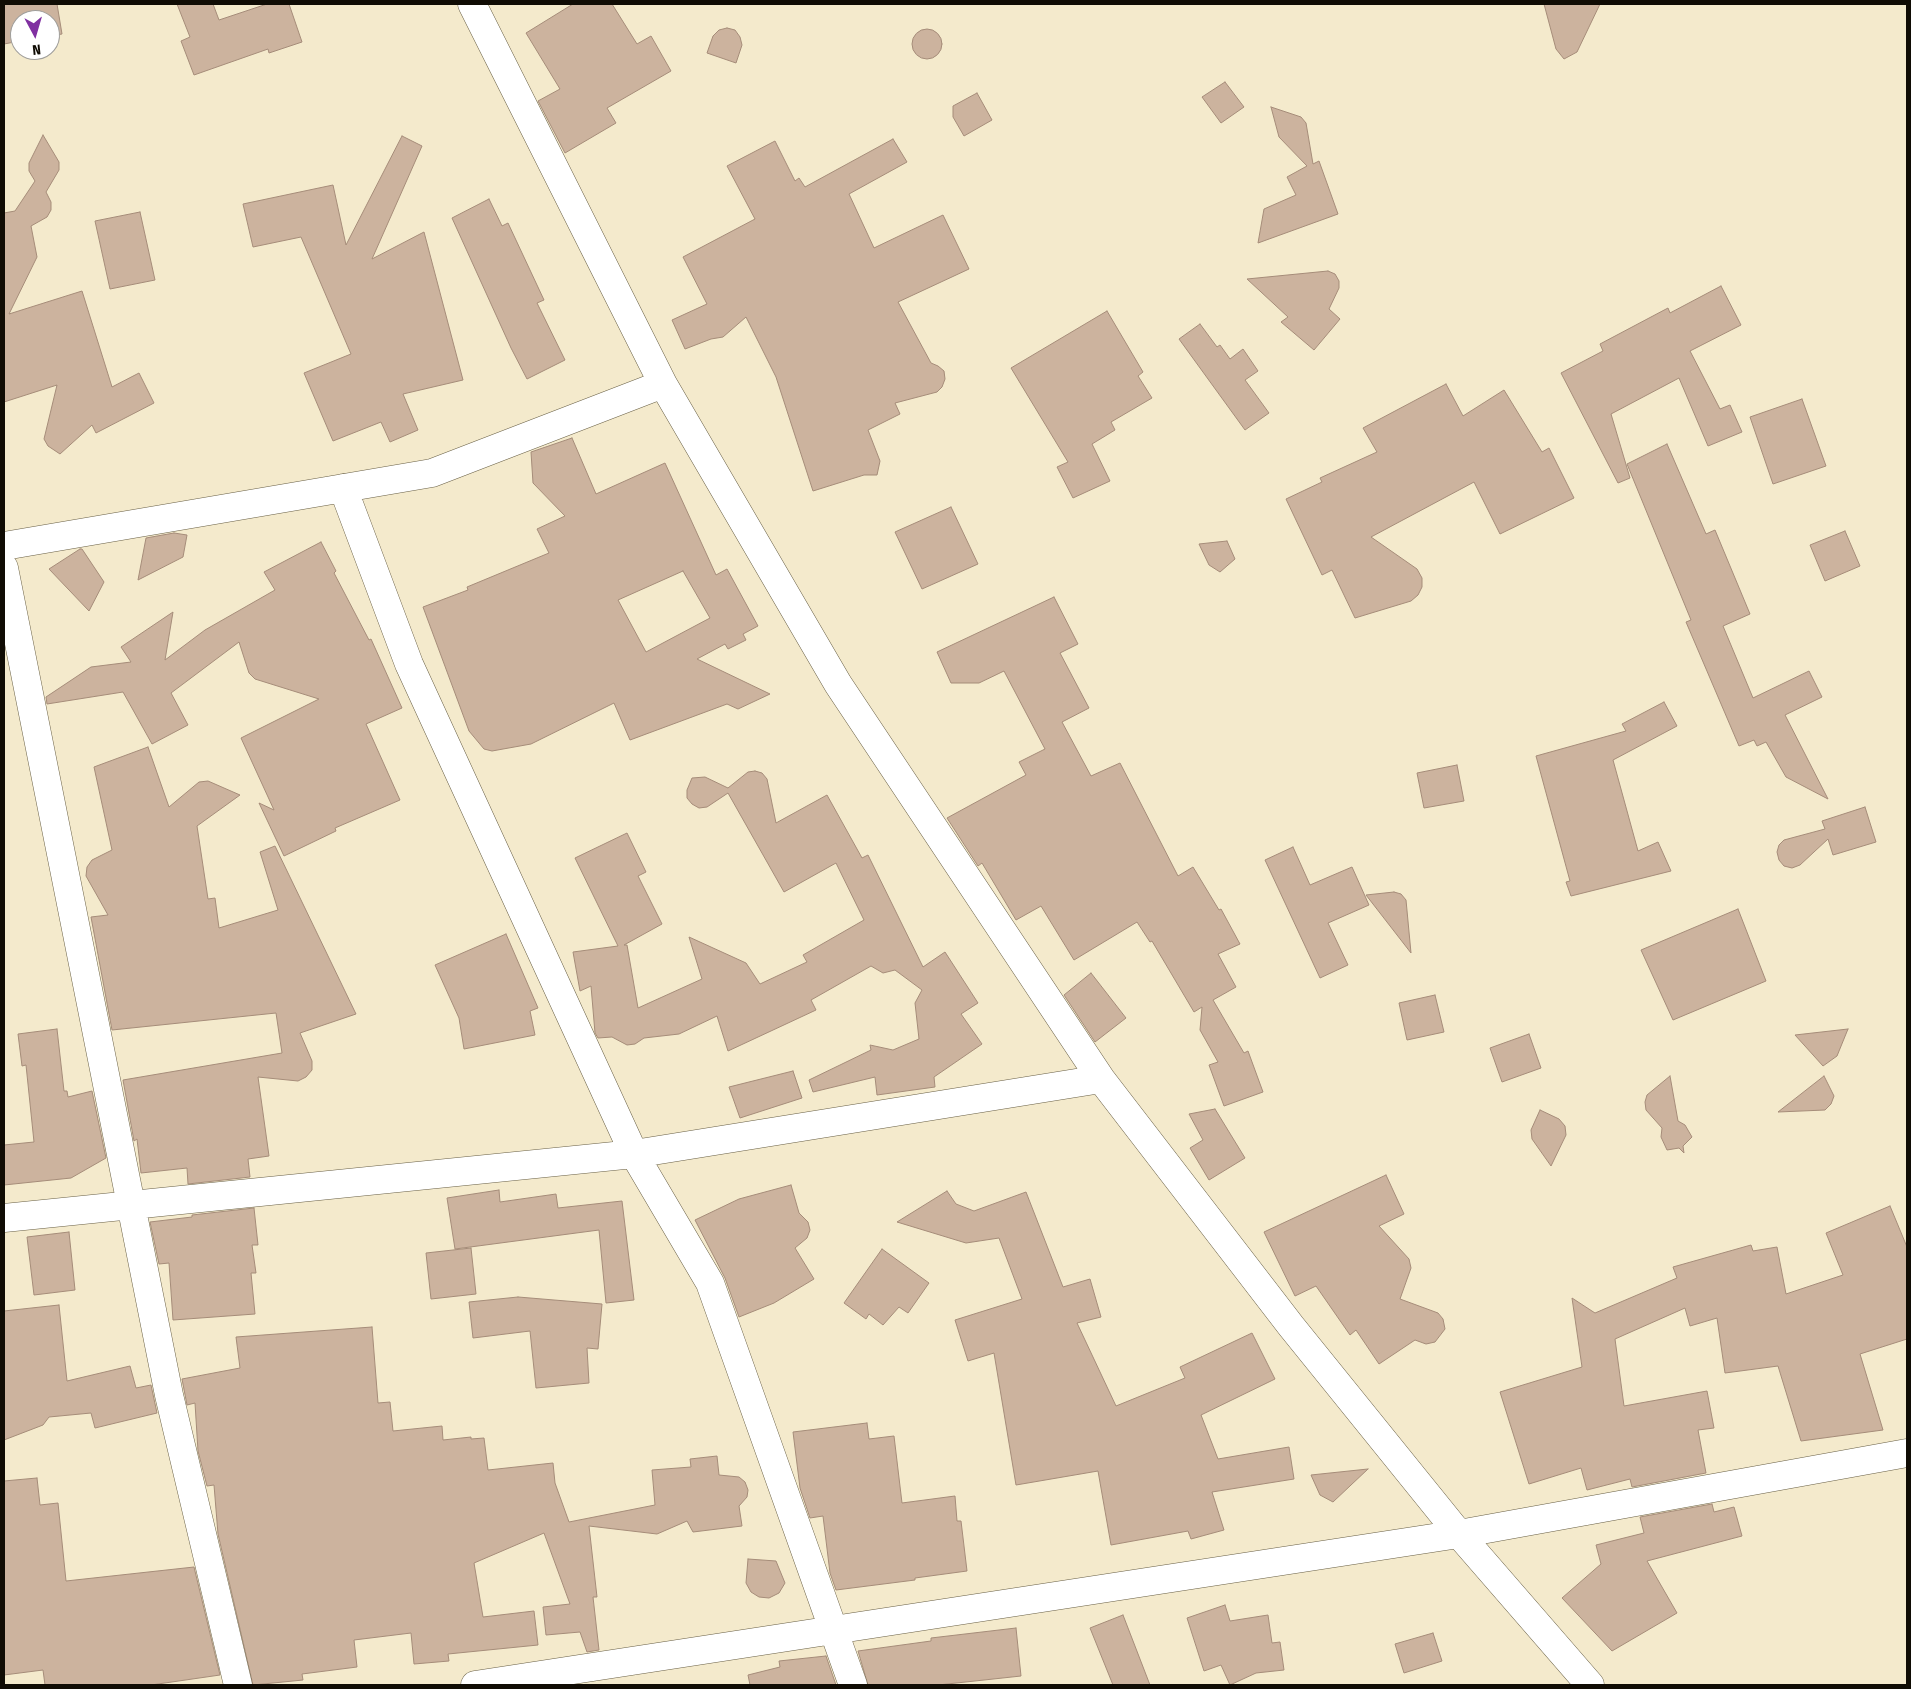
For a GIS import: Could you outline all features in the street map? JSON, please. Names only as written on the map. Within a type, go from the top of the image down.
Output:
[{"type":"street","points":[[472,4],[663,384],[838,684],[1101,1079],[1291,1326],[1458,1534],[1590,1685]]},
{"type":"street","points":[[4,546],[432,473],[663,384]]},
{"type":"street","points":[[343,488],[409,664],[634,1154],[710,1283],[853,1685]]},
{"type":"street","points":[[4,568],[169,1395],[238,1685]]},
{"type":"street","points":[[4,1218],[131,1207],[634,1154],[1101,1079]]},
{"type":"street","points":[[475,1685],[1458,1534],[1907,1453]]},
{"type":"building","points":[[4,4],[57,4],[58,10],[10,10],[10,43],[4,44]]},
{"type":"building","points":[[177,4],[213,4],[219,20],[267,4],[289,4],[302,42],[269,53],[268,49],[194,75],[181,41],[190,37]]},
{"type":"building","points":[[573,4],[612,4],[637,44],[651,36],[671,71],[607,108],[616,123],[565,153],[538,101],[560,89],[526,33]]},
{"type":"building","points":[[1544,4],[1600,4],[1577,52],[1564,59],[1556,49]]},
{"type":"building","points":[[727,28],[735,30],[740,37],[742,45],[736,63],[707,53],[713,36],[719,30]]},
{"type":"building","points":[[927,29],[938,33],[942,44],[938,55],[927,59],[916,55],[912,44],[916,33]]},
{"type":"building","points":[[1225,82],[1244,107],[1221,123],[1202,97]]},
{"type":"building","points":[[977,93],[992,120],[964,136],[953,117],[953,106]]},
{"type":"building","points":[[1271,107],[1301,117],[1306,123],[1313,164],[1319,161],[1338,214],[1258,243],[1264,209],[1296,195],[1287,177],[1307,166],[1279,137]]},
{"type":"building","points":[[43,135],[59,162],[59,170],[46,192],[51,202],[51,210],[47,217],[31,226],[37,257],[9,314],[82,291],[112,387],[139,373],[154,403],[96,433],[92,425],[60,454],[48,446],[44,439],[57,385],[4,402],[4,213],[15,211],[35,181],[29,171],[29,163]]},
{"type":"building","points":[[402,136],[422,146],[372,259],[424,232],[463,380],[403,394],[418,430],[390,442],[381,422],[333,441],[304,373],[351,354],[301,237],[253,247],[243,204],[333,185],[346,245]]},
{"type":"building","points":[[893,139],[907,162],[849,194],[874,248],[943,215],[969,269],[898,302],[931,363],[944,371],[945,379],[942,387],[937,392],[895,403],[900,414],[868,430],[880,461],[877,475],[864,475],[813,491],[776,377],[746,317],[723,337],[711,339],[685,349],[672,320],[707,304],[683,257],[755,219],[727,166],[775,141],[795,181],[799,178],[805,187]]},
{"type":"building","points":[[489,199],[502,226],[508,223],[544,300],[537,303],[565,360],[527,379],[452,218]]},
{"type":"building","points":[[140,212],[155,280],[110,289],[95,221]]},
{"type":"building","points":[[1328,271],[1335,274],[1339,281],[1339,288],[1329,309],[1340,319],[1314,350],[1281,322],[1288,317],[1247,279]]},
{"type":"building","points":[[1721,286],[1741,325],[1690,351],[1720,409],[1730,405],[1742,432],[1708,446],[1679,378],[1611,414],[1630,478],[1618,483],[1561,373],[1603,351],[1600,344],[1668,308],[1670,313]]},
{"type":"building","points":[[1107,311],[1143,372],[1138,376],[1152,398],[1111,422],[1115,430],[1092,444],[1110,481],[1073,498],[1057,467],[1068,462],[1011,368]]},
{"type":"building","points":[[1200,324],[1217,347],[1220,345],[1230,359],[1243,349],[1258,371],[1245,380],[1269,413],[1245,430],[1179,339]]},
{"type":"building","points":[[1446,384],[1463,416],[1504,390],[1542,452],[1549,448],[1574,498],[1500,534],[1474,482],[1371,537],[1417,569],[1422,578],[1422,587],[1418,595],[1411,601],[1355,618],[1332,570],[1322,575],[1286,499],[1322,482],[1320,478],[1377,452],[1363,428]]},
{"type":"building","points":[[1802,399],[1826,466],[1773,484],[1750,417]]},
{"type":"building","points":[[572,438],[596,494],[665,463],[716,575],[727,569],[758,626],[743,634],[746,640],[728,649],[725,644],[697,659],[770,694],[738,709],[727,704],[630,740],[614,703],[531,744],[492,751],[484,749],[469,731],[423,607],[468,590],[467,587],[549,553],[537,529],[565,516],[533,483],[531,452]],"holes":[[[683,571],[710,618],[646,652],[618,600]]]},
{"type":"building","points":[[1667,444],[1706,534],[1715,530],[1750,614],[1723,626],[1753,698],[1809,671],[1822,697],[1785,715],[1828,799],[1786,777],[1766,742],[1757,746],[1754,740],[1739,746],[1686,622],[1691,620],[1627,464]]},
{"type":"building","points":[[951,507],[978,564],[922,589],[895,532]]},
{"type":"building","points":[[1845,531],[1860,566],[1825,581],[1810,545]]},
{"type":"building","points":[[174,533],[187,535],[183,557],[138,580],[146,538]]},
{"type":"building","points":[[1227,541],[1235,559],[1220,572],[1209,565],[1199,544]]},
{"type":"building","points":[[321,542],[336,571],[334,573],[369,640],[371,639],[402,708],[366,724],[400,800],[335,828],[336,831],[284,856],[259,803],[274,810],[241,738],[319,699],[255,679],[249,673],[239,642],[171,693],[188,725],[152,744],[123,692],[47,704],[46,697],[91,667],[131,662],[121,647],[173,612],[165,660],[205,630],[275,590],[264,572]]},
{"type":"building","points":[[82,549],[104,582],[89,611],[49,569]]},
{"type":"building","points":[[1054,597],[1078,644],[1060,653],[1089,708],[1062,722],[1091,776],[1120,763],[1178,876],[1193,867],[1219,910],[1221,909],[1240,944],[1218,954],[1236,987],[1213,1000],[1244,1053],[1248,1051],[1263,1092],[1224,1106],[1209,1065],[1218,1062],[1200,1030],[1202,1007],[1194,1012],[1152,941],[1150,942],[1137,922],[1074,960],[1041,906],[1016,920],[982,863],[978,866],[947,818],[1026,775],[1019,762],[1045,749],[1004,671],[979,683],[951,683],[937,652]]},
{"type":"building","points":[[1664,702],[1677,726],[1613,760],[1638,851],[1658,842],[1671,871],[1571,896],[1566,882],[1570,881],[1536,756],[1626,731],[1622,724]]},
{"type":"building","points":[[148,747],[169,807],[199,782],[208,781],[240,795],[197,826],[208,899],[215,898],[219,928],[278,910],[260,852],[275,846],[356,1014],[300,1033],[312,1061],[312,1070],[306,1077],[298,1081],[258,1077],[269,1156],[248,1159],[250,1177],[188,1184],[187,1168],[141,1173],[137,1139],[134,1141],[123,1080],[282,1053],[276,1013],[112,1030],[91,917],[108,915],[86,876],[87,867],[92,860],[112,850],[94,767]]},
{"type":"building","points":[[1457,765],[1464,801],[1424,808],[1417,773]]},
{"type":"building","points":[[748,772],[762,773],[767,779],[776,823],[827,795],[862,858],[868,855],[923,967],[945,952],[978,1003],[961,1014],[982,1044],[934,1077],[935,1087],[877,1095],[875,1077],[813,1092],[809,1080],[871,1050],[870,1045],[893,1050],[919,1039],[915,1003],[922,990],[895,970],[883,973],[871,966],[811,1000],[816,1010],[728,1051],[717,1016],[679,1034],[644,1038],[635,1044],[627,1045],[612,1037],[598,1038],[595,1033],[591,986],[580,991],[573,952],[618,946],[575,858],[627,833],[646,872],[638,876],[662,924],[624,945],[627,945],[638,1008],[702,979],[689,937],[746,963],[760,984],[807,962],[803,955],[864,920],[836,863],[784,892],[728,793],[707,807],[699,808],[687,798],[687,790],[692,778],[705,777],[728,788]]},
{"type":"building","points":[[1865,807],[1876,842],[1833,855],[1828,839],[1800,865],[1792,868],[1784,866],[1779,860],[1777,852],[1779,845],[1784,840],[1825,829],[1822,821]]},
{"type":"building","points":[[1293,847],[1310,885],[1352,867],[1369,905],[1328,923],[1348,965],[1320,978],[1265,860]]},
{"type":"building","points":[[1394,892],[1401,894],[1406,900],[1411,953],[1366,895]]},
{"type":"building","points":[[1738,909],[1766,981],[1673,1020],[1641,950]]},
{"type":"building","points":[[506,934],[538,1008],[530,1011],[535,1035],[464,1049],[459,1018],[435,965]]},
{"type":"building","points":[[1091,973],[1126,1018],[1095,1042],[1064,995]]},
{"type":"building","points":[[1435,995],[1444,1032],[1407,1040],[1399,1003]]},
{"type":"building","points":[[57,1029],[64,1091],[67,1091],[68,1097],[92,1091],[106,1158],[71,1178],[4,1185],[4,1145],[34,1142],[26,1065],[22,1066],[18,1034]]},
{"type":"building","points":[[1848,1029],[1837,1056],[1823,1066],[1795,1035]]},
{"type":"building","points":[[1529,1034],[1541,1068],[1502,1082],[1490,1048]]},
{"type":"building","points":[[793,1071],[802,1098],[740,1118],[729,1087]]},
{"type":"building","points":[[1670,1076],[1678,1121],[1685,1125],[1692,1137],[1683,1146],[1684,1153],[1679,1148],[1667,1150],[1661,1137],[1662,1128],[1646,1110],[1645,1102],[1647,1095]]},
{"type":"building","points":[[1824,1076],[1834,1096],[1831,1104],[1825,1110],[1778,1112]]},
{"type":"building","points":[[1215,1109],[1245,1158],[1209,1180],[1190,1148],[1203,1140],[1189,1114]]},
{"type":"building","points":[[1540,1110],[1559,1119],[1565,1126],[1566,1135],[1551,1166],[1532,1139],[1531,1130]]},
{"type":"building","points":[[1386,1175],[1404,1214],[1379,1226],[1409,1259],[1411,1268],[1400,1299],[1438,1313],[1443,1319],[1445,1329],[1435,1342],[1426,1344],[1415,1340],[1379,1364],[1356,1330],[1350,1335],[1316,1286],[1295,1296],[1264,1232]]},
{"type":"building","points":[[791,1185],[799,1213],[808,1222],[810,1230],[807,1238],[795,1248],[814,1279],[774,1303],[739,1317],[725,1278],[695,1220],[739,1199]]},
{"type":"building","points":[[499,1190],[500,1202],[556,1194],[558,1208],[622,1201],[634,1300],[606,1303],[599,1230],[455,1249],[447,1198]]},
{"type":"building","points":[[947,1191],[956,1204],[974,1211],[1026,1192],[1063,1287],[1090,1279],[1101,1317],[1077,1323],[1116,1406],[1185,1378],[1180,1367],[1252,1333],[1275,1379],[1201,1415],[1218,1459],[1289,1447],[1294,1479],[1212,1492],[1224,1530],[1191,1539],[1188,1531],[1111,1545],[1098,1471],[1016,1485],[994,1353],[968,1361],[955,1320],[1022,1299],[999,1238],[966,1243],[897,1222]]},
{"type":"building","points":[[1890,1206],[1907,1247],[1907,1339],[1860,1354],[1883,1430],[1801,1441],[1778,1366],[1725,1373],[1717,1318],[1690,1326],[1685,1308],[1615,1339],[1624,1406],[1707,1391],[1714,1428],[1698,1430],[1706,1473],[1632,1487],[1630,1479],[1587,1490],[1581,1468],[1529,1484],[1500,1392],[1582,1367],[1572,1298],[1595,1313],[1677,1278],[1673,1267],[1751,1245],[1753,1251],[1777,1247],[1786,1294],[1843,1275],[1826,1233]]},
{"type":"building","points":[[254,1208],[258,1245],[252,1245],[256,1273],[251,1273],[255,1314],[173,1320],[169,1263],[159,1264],[150,1222]]},
{"type":"building","points":[[69,1232],[75,1290],[34,1295],[27,1237]]},
{"type":"building","points":[[471,1248],[476,1294],[431,1299],[426,1253]]},
{"type":"building","points":[[882,1249],[929,1283],[908,1313],[899,1307],[883,1325],[869,1314],[866,1319],[844,1303]]},
{"type":"building","points":[[518,1297],[602,1304],[598,1349],[587,1348],[589,1383],[536,1388],[530,1331],[473,1338],[469,1302]]},
{"type":"building","points":[[59,1305],[67,1381],[130,1366],[136,1388],[151,1385],[157,1413],[95,1428],[91,1413],[49,1417],[43,1425],[4,1440],[4,1311]]},
{"type":"building","points":[[372,1327],[378,1403],[390,1402],[393,1431],[442,1426],[443,1440],[471,1437],[471,1439],[484,1438],[488,1470],[553,1463],[555,1483],[569,1522],[655,1505],[652,1470],[691,1467],[690,1459],[717,1456],[719,1475],[739,1477],[745,1482],[748,1490],[747,1497],[739,1506],[742,1526],[693,1532],[687,1521],[657,1534],[589,1526],[597,1597],[593,1597],[599,1650],[587,1652],[580,1632],[546,1635],[543,1607],[570,1604],[544,1533],[474,1563],[483,1617],[534,1611],[538,1645],[448,1654],[449,1661],[414,1664],[411,1633],[354,1640],[357,1667],[302,1674],[303,1680],[253,1685],[218,1534],[214,1485],[207,1486],[198,1451],[195,1403],[187,1405],[182,1379],[240,1368],[236,1337]]},
{"type":"building","points":[[867,1423],[869,1439],[894,1436],[902,1503],[955,1496],[957,1521],[961,1521],[967,1571],[836,1590],[830,1573],[823,1516],[810,1518],[800,1488],[793,1432]]},
{"type":"building","points":[[1368,1469],[1333,1502],[1320,1495],[1311,1475]]},
{"type":"building","points":[[37,1478],[40,1505],[58,1503],[66,1581],[194,1567],[220,1675],[151,1685],[45,1685],[43,1670],[4,1675],[4,1481]]},
{"type":"building","points":[[1712,1504],[1714,1512],[1734,1507],[1742,1536],[1647,1561],[1677,1613],[1612,1651],[1562,1598],[1601,1564],[1596,1545],[1644,1533],[1640,1517]]},
{"type":"building","points":[[748,1559],[776,1561],[785,1583],[779,1593],[769,1598],[759,1597],[751,1592],[746,1583]]},
{"type":"building","points":[[1225,1605],[1230,1621],[1268,1615],[1272,1643],[1280,1642],[1284,1670],[1256,1673],[1230,1685],[1221,1665],[1204,1671],[1187,1618]]},
{"type":"building","points":[[1123,1615],[1150,1685],[1113,1685],[1090,1628]]},
{"type":"building","points":[[1016,1628],[1021,1676],[938,1685],[868,1685],[858,1651],[931,1641],[931,1638]]},
{"type":"building","points":[[1433,1633],[1442,1661],[1404,1673],[1395,1644]]},
{"type":"building","points":[[826,1656],[836,1685],[750,1685],[748,1675],[780,1667],[779,1661]]}]
